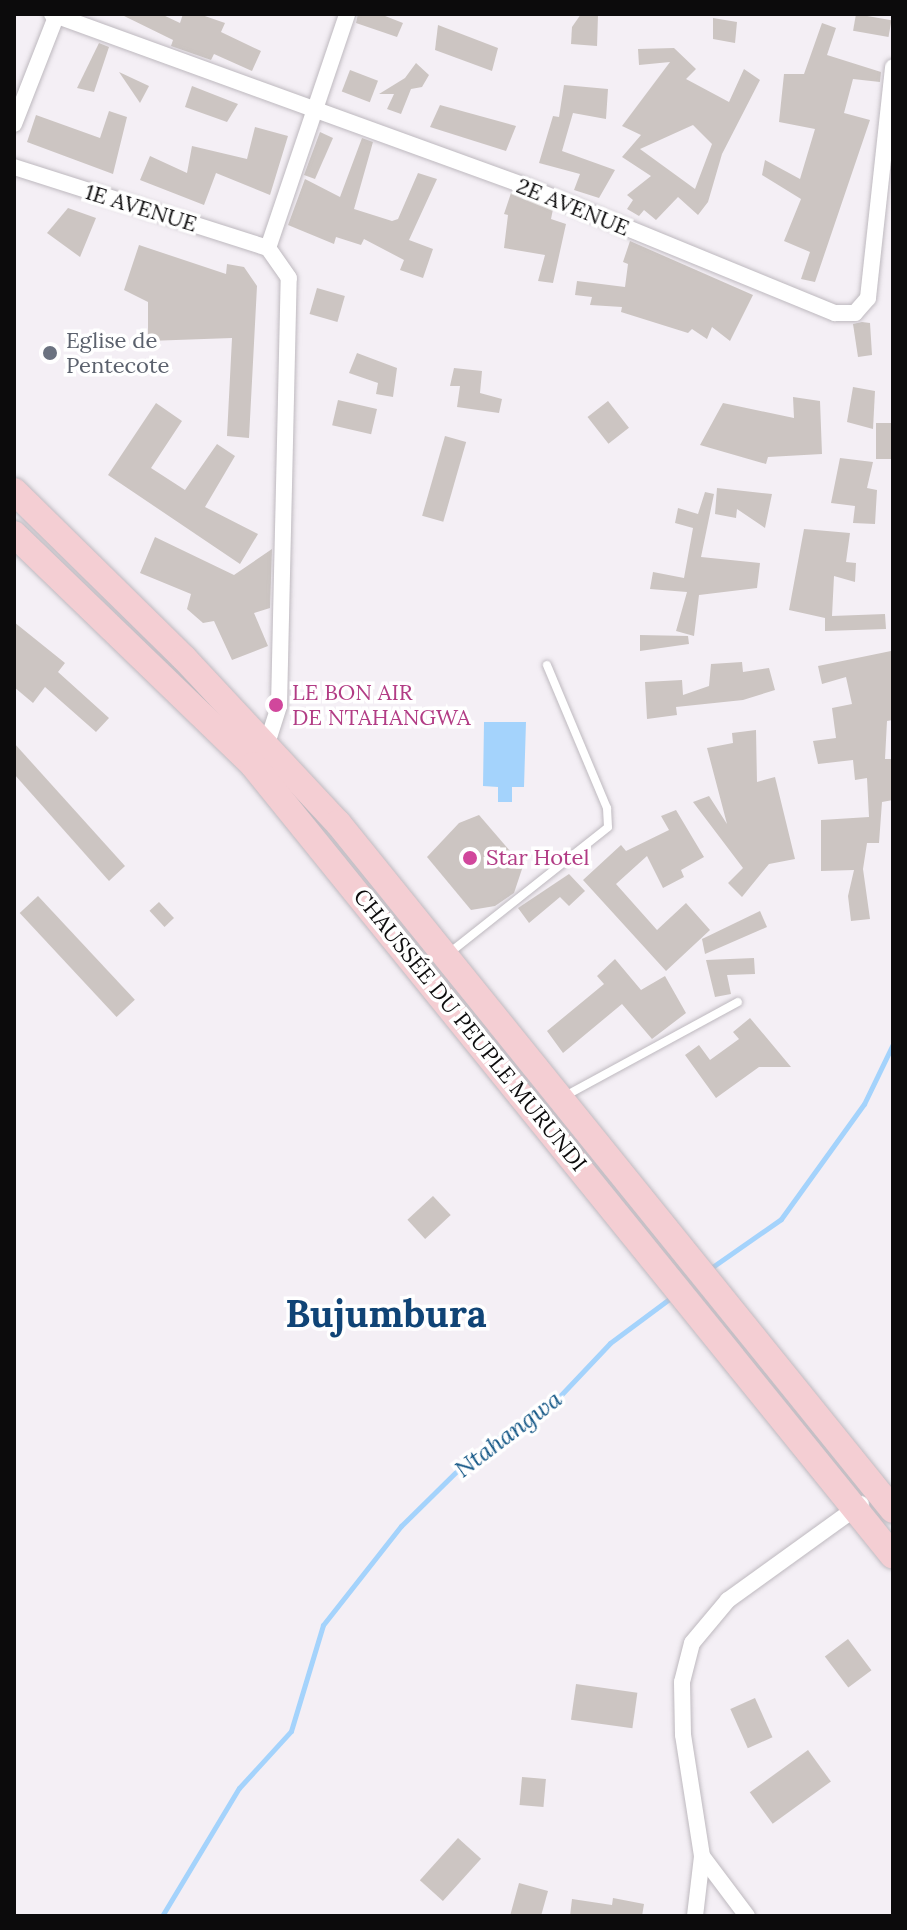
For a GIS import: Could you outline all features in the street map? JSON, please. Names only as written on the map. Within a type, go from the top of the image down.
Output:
[{"type":"highway","name":"CHAUSSÉE DU PEUPLE MURUNDI","points":[[14,491],[262,755],[445,956],[559,1099],[652,1237]]},
{"type":"highway","name":"CHAUSSÉE DU PEUPLE MURUNDI","points":[[14,534],[262,755],[725,1326],[893,1510]]},
{"type":"highway","name":"CHAUSSÉE DU PEUPLE MURUNDI","points":[[725,1326],[893,1556]]},
{"type":"street","points":[[262,755],[279,706],[284,611],[289,278],[268,248],[347,14]]},
{"type":"street","points":[[14,124],[55,15]]},
{"type":"street","name":"2E AVENUE","points":[[55,15],[525,186],[835,313],[855,313],[868,298],[893,67]]},
{"type":"street","name":"1E AVENUE","points":[[14,167],[268,248]]},
{"type":"street","points":[[695,1916],[702,1856],[683,1735],[682,1682],[692,1643],[728,1600],[856,1509],[876,1489]]},
{"type":"street","points":[[702,1856],[747,1916]]},
{"type":"lane","points":[[445,956],[608,827],[607,808],[547,665]]},
{"type":"lane","points":[[559,1099],[738,1002]]},
{"type":"water","points":[[484,722],[526,722],[524,787],[512,787],[512,802],[498,802],[498,787],[483,786]]},
{"type":"building","points":[[120,14],[161,14],[180,23],[183,14],[199,14],[225,23],[221,32],[261,51],[252,71],[214,54],[211,60],[171,46],[173,40]]},
{"type":"building","points":[[358,14],[380,14],[403,23],[397,37],[356,23]]},
{"type":"building","points":[[581,14],[598,15],[597,46],[571,44],[572,27]]},
{"type":"building","points":[[856,14],[891,20],[889,37],[853,31]]},
{"type":"building","points":[[713,18],[737,22],[735,43],[713,39]]},
{"type":"building","points":[[822,23],[836,28],[827,55],[881,72],[880,82],[853,79],[844,113],[870,120],[815,282],[801,279],[810,252],[784,241],[801,199],[762,175],[765,160],[800,179],[815,129],[779,122],[784,74],[804,74]]},
{"type":"building","points":[[438,25],[498,48],[492,71],[435,50]]},
{"type":"building","points":[[99,43],[109,47],[94,92],[77,88]]},
{"type":"building","points":[[674,48],[696,69],[686,79],[729,102],[744,69],[760,80],[722,154],[708,202],[698,215],[678,197],[656,220],[644,210],[639,216],[627,209],[633,200],[627,195],[651,176],[622,157],[641,135],[622,126],[670,62],[639,65],[638,49]],"holes":[[[693,125],[712,144],[695,189],[640,149]]]},
{"type":"building","points":[[416,63],[429,75],[422,87],[411,89],[401,114],[387,109],[394,94],[379,94],[405,78]]},
{"type":"building","points":[[350,70],[378,81],[370,102],[342,91]]},
{"type":"building","points":[[119,72],[149,86],[140,103]]},
{"type":"building","points":[[564,85],[608,89],[606,119],[573,113],[562,151],[615,170],[599,198],[574,190],[580,174],[539,163],[553,116],[559,117]]},
{"type":"building","points":[[192,86],[238,104],[227,122],[185,107]]},
{"type":"building","points":[[440,105],[516,126],[506,151],[430,127]]},
{"type":"building","points":[[109,111],[127,117],[113,174],[27,142],[36,115],[100,138]]},
{"type":"building","points":[[255,127],[288,136],[270,195],[216,173],[204,205],[140,180],[150,156],[187,173],[192,146],[247,159]]},
{"type":"building","points":[[320,132],[333,138],[315,179],[304,175]]},
{"type":"building","points":[[362,138],[373,142],[354,209],[392,221],[398,219],[418,173],[437,179],[409,240],[433,249],[423,278],[400,270],[404,260],[364,239],[361,245],[336,237],[334,244],[288,225],[305,179],[340,197]]},
{"type":"building","points":[[511,193],[553,209],[551,219],[566,224],[553,283],[538,281],[545,255],[504,248],[508,215],[504,214]]},
{"type":"building","points":[[68,208],[96,218],[80,257],[47,233]]},
{"type":"building","points":[[630,241],[753,295],[730,341],[712,327],[707,339],[692,329],[688,333],[621,312],[622,307],[590,305],[592,297],[575,295],[577,281],[625,287],[628,264],[623,262]]},
{"type":"building","points":[[139,245],[226,274],[227,264],[244,267],[257,286],[249,438],[227,436],[232,338],[148,341],[148,302],[124,290]]},
{"type":"building","points":[[317,288],[345,296],[337,322],[310,314]]},
{"type":"building","points":[[870,323],[872,355],[858,357],[853,324]]},
{"type":"building","points":[[357,353],[397,368],[393,397],[376,394],[378,383],[349,373]]},
{"type":"building","points":[[454,368],[482,371],[480,393],[502,399],[499,413],[457,407],[460,386],[450,386]]},
{"type":"building","points":[[853,387],[875,391],[873,429],[847,422]]},
{"type":"building","points":[[793,397],[820,401],[822,454],[768,457],[766,464],[700,445],[723,403],[794,418]]},
{"type":"building","points":[[338,400],[377,409],[371,434],[332,425]]},
{"type":"building","points":[[608,401],[629,428],[608,444],[588,417]]},
{"type":"building","points":[[156,403],[182,421],[151,468],[185,490],[217,444],[235,456],[205,507],[258,534],[240,564],[108,475]]},
{"type":"building","points":[[876,423],[892,423],[892,459],[876,459]]},
{"type":"building","points":[[445,436],[466,442],[443,522],[422,516]]},
{"type":"building","points":[[840,458],[873,462],[867,488],[877,490],[875,524],[853,523],[855,506],[831,503]]},
{"type":"building","points":[[717,488],[772,494],[765,528],[737,509],[736,518],[715,514]]},
{"type":"building","points":[[705,492],[714,494],[701,557],[760,563],[757,588],[699,595],[694,636],[676,631],[687,592],[650,589],[653,572],[684,578],[693,528],[675,523],[678,508],[698,514]]},
{"type":"building","points":[[804,529],[850,533],[846,562],[856,563],[855,582],[834,576],[832,616],[885,614],[886,629],[825,631],[825,618],[789,610]]},
{"type":"building","points":[[155,537],[234,575],[272,549],[270,608],[254,613],[268,646],[232,660],[214,621],[203,623],[187,609],[191,594],[140,573]]},
{"type":"building","points":[[14,622],[65,663],[58,672],[109,718],[96,732],[45,687],[33,703],[14,687]]},
{"type":"building","points":[[640,635],[688,636],[689,644],[640,651]]},
{"type":"building","points":[[891,651],[893,720],[887,721],[885,759],[893,759],[893,800],[882,802],[879,843],[867,843],[863,869],[870,919],[851,921],[848,896],[854,870],[821,871],[821,820],[869,817],[867,778],[855,780],[853,760],[818,764],[813,741],[836,738],[832,708],[852,704],[846,677],[822,684],[818,666]]},
{"type":"building","points":[[742,662],[743,672],[769,668],[775,690],[743,700],[676,707],[677,715],[647,719],[645,682],[682,680],[683,695],[709,686],[711,664]]},
{"type":"building","points":[[756,730],[757,782],[775,777],[795,859],[769,864],[742,897],[728,883],[743,868],[693,802],[709,796],[727,824],[707,748],[733,743],[732,733]]},
{"type":"building","points":[[14,743],[125,866],[109,881],[14,774]]},
{"type":"building","points":[[676,810],[704,857],[681,870],[684,877],[663,888],[647,856],[616,884],[657,930],[686,903],[710,930],[666,971],[583,880],[621,845],[626,851],[669,830],[661,816]]},
{"type":"building","points":[[479,815],[523,866],[514,893],[495,906],[471,910],[427,857],[459,823]]},
{"type":"building","points":[[569,874],[585,891],[569,906],[560,897],[529,923],[518,908]]},
{"type":"building","points":[[38,896],[135,1000],[117,1017],[20,913]]},
{"type":"building","points":[[159,902],[174,918],[164,927],[149,911]]},
{"type":"building","points":[[760,911],[767,927],[705,954],[702,939]]},
{"type":"building","points":[[754,958],[755,974],[727,975],[731,994],[715,997],[706,960]]},
{"type":"building","points":[[615,959],[641,990],[665,976],[686,1013],[652,1039],[622,1004],[563,1053],[547,1031],[604,984],[597,976]]},
{"type":"building","points":[[750,1018],[791,1067],[759,1067],[716,1098],[685,1055],[699,1045],[710,1060],[739,1039],[733,1032]]},
{"type":"building","points":[[433,1196],[451,1215],[425,1239],[407,1220]]},
{"type":"building","points":[[848,1639],[871,1670],[848,1688],[825,1656]]},
{"type":"building","points":[[576,1684],[637,1693],[632,1728],[571,1720]]},
{"type":"building","points":[[755,1698],[772,1737],[748,1748],[730,1709]]},
{"type":"building","points":[[808,1750],[831,1782],[773,1824],[750,1792]]},
{"type":"building","points":[[522,1777],[546,1779],[543,1807],[520,1805]]},
{"type":"building","points":[[458,1838],[481,1859],[443,1901],[420,1880]]},
{"type":"building","points":[[519,1883],[548,1891],[541,1916],[510,1916]]},
{"type":"building","points":[[613,1898],[644,1904],[642,1916],[570,1916],[572,1899],[612,1905]]},
{"type":"waterway","name":"Ntahangwa","points":[[708,1270],[781,1219],[864,1104],[893,1044]]},
{"type":"waterway","name":"Ntahangwa","points":[[162,1916],[239,1788],[291,1731],[323,1625],[401,1526],[474,1454],[559,1397],[610,1343],[672,1297]]},
{"type":"place","name":"Eglise de Pentecote","points":[[50,353]]},
{"type":"place","name":"LE BON AIR DE NTAHANGWA","points":[[276,705]]},
{"type":"place","name":"Star Hotel","points":[[470,858]]},
{"type":"district","name":"Bujumbura","points":[[386,1314]]}]
